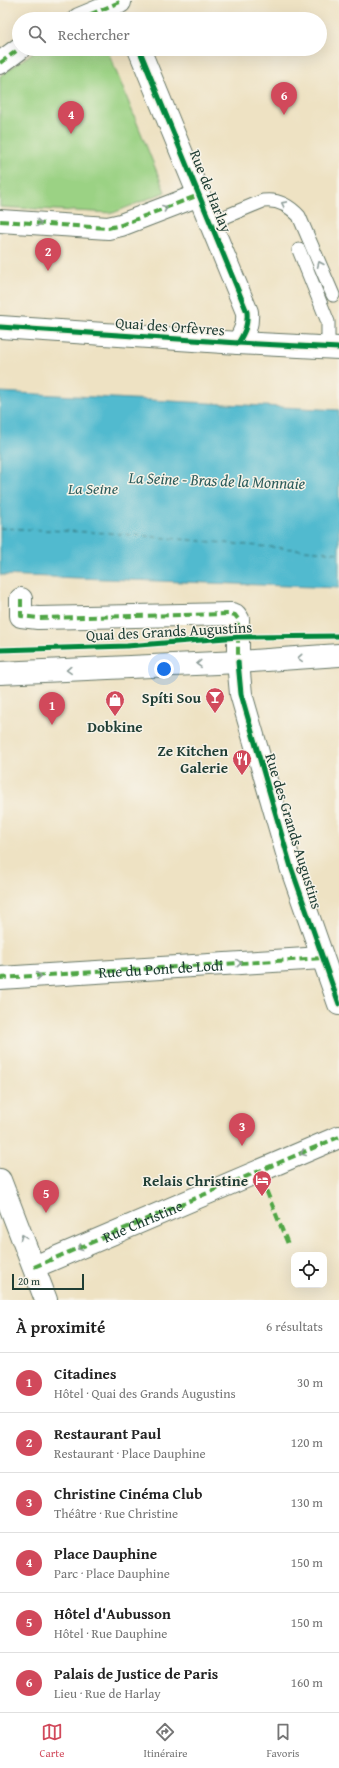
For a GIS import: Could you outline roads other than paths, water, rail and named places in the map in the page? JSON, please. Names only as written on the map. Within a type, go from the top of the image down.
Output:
[{"type":"street","points":[[104,12],[122,7]]},
{"type":"street","points":[[0,62],[12,54]]},
{"type":"street","name":"Rue de Harlay","points":[[142,56],[247,312],[248,321],[245,331],[238,343]]},
{"type":"street","points":[[0,221],[108,228],[121,225],[199,195]]},
{"type":"street","name":"Quai des Orfèvres","points":[[0,327],[334,348]]},
{"type":"street","name":"Rue des Grands Augustins","points":[[21,600],[21,616],[38,618],[235,615],[238,619],[238,662],[241,694],[291,867],[339,1004]]},
{"type":"street","points":[[0,673],[238,662],[339,655]]},
{"type":"street","name":"Rue du Pont de Lodi","points":[[0,978],[322,958]]},
{"type":"street","name":"Rue Christine","points":[[34,1267],[339,1138]]},
{"type":"street","points":[[0,1180],[46,1300]]},
{"type":"lane","points":[[210,223],[264,201],[272,200],[282,202],[292,208],[299,216],[333,295]]},
{"type":"lane","points":[[299,250],[328,322],[334,348]]},
{"type":"water","name":"La Seine","points":[[0,392],[339,410],[339,588],[0,575]]},
{"type":"place","name":"Palais de Justice de Paris","points":[[284,115]]},
{"type":"place","name":"Place Dauphine","points":[[71,134]]},
{"type":"place","name":"Restaurant Paul","points":[[48,271]]},
{"type":"place","name":"Spíti Sou","points":[[215,714]]},
{"type":"place","name":"Dobkine","points":[[115,717]]},
{"type":"place","name":"Citadines","points":[[52,725]]},
{"type":"place","name":"Ze Kitchen Galerie","points":[[242,776]]},
{"type":"place","name":"Christine Cinéma Club","points":[[242,1146]]},
{"type":"place","name":"Relais Christine","points":[[262,1197]]},
{"type":"place","name":"Hôtel d'Aubusson","points":[[46,1213]]},
{"type":"water label","name":"La Seine - Bras de la Monnaie","points":[[217,480]]}]
